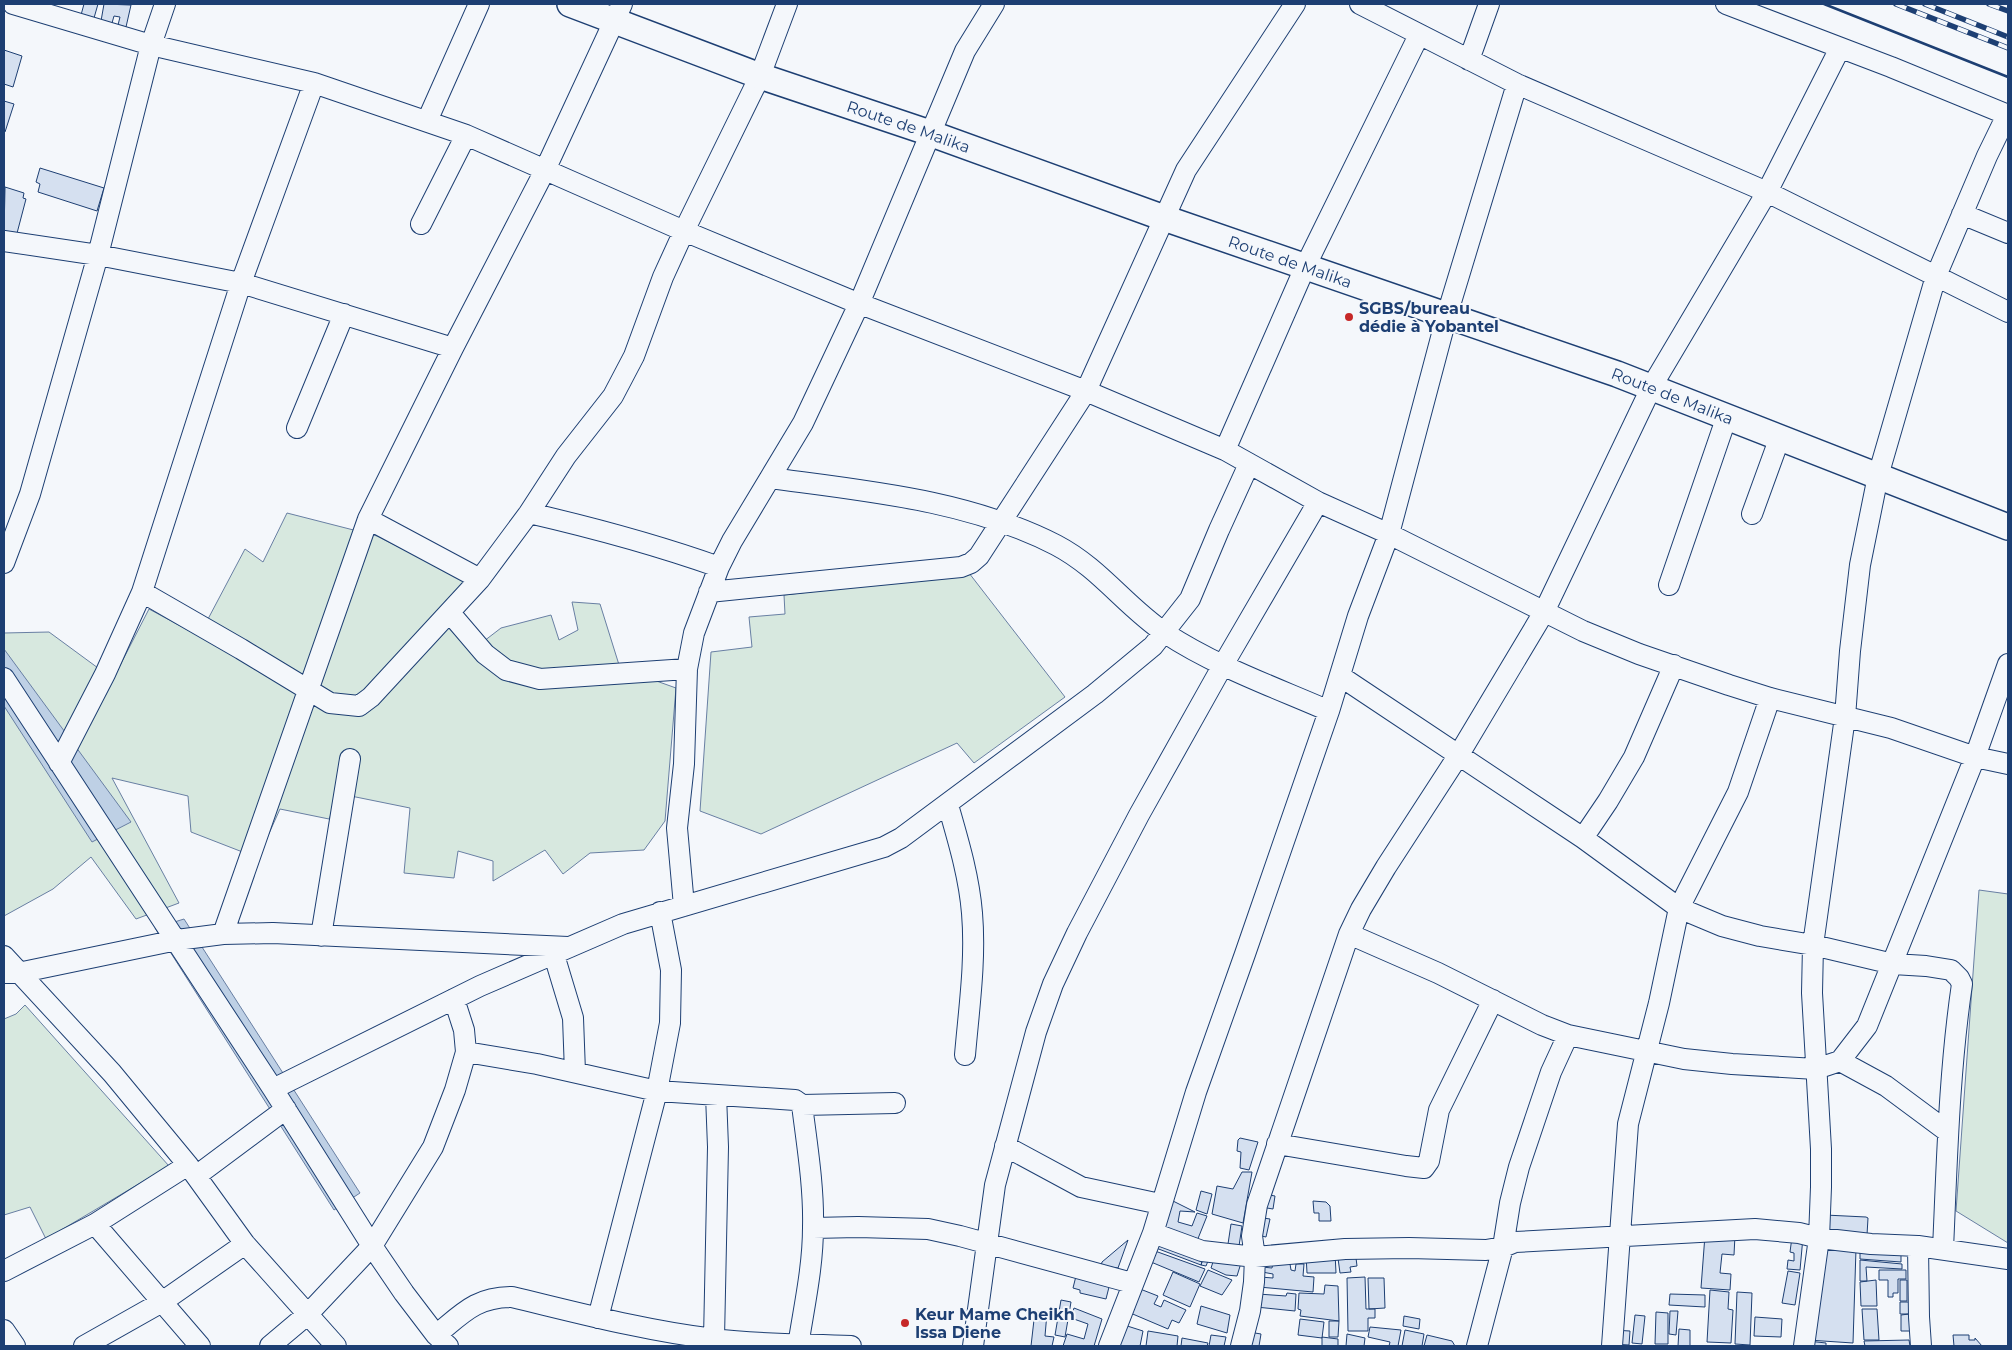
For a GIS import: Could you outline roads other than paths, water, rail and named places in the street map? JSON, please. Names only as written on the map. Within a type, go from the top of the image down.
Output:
[{"type":"main road","name":"Route de Malika","points":[[570,4],[618,12],[760,76],[931,134],[1164,218],[1652,386],[2008,527]]},
{"type":"street","points":[[13,4],[151,45],[314,83],[466,135],[684,231],[859,304],[1086,391],[1225,450],[1318,502],[1388,534],[1583,631],[1674,666],[1770,698],[1927,739],[1975,757],[2008,764]]},
{"type":"street","points":[[4,563],[30,494],[98,256],[151,45],[165,4]]},
{"type":"street","points":[[427,121],[479,4]]},
{"type":"street","points":[[142,592],[242,649],[330,703],[359,706],[371,697],[480,579],[529,513],[566,456],[613,396],[634,356],[663,277],[684,231],[760,76],[788,4]]},
{"type":"street","points":[[684,906],[677,828],[684,764],[688,669],[694,633],[709,592],[732,541],[803,423],[859,304],[965,50],[994,4]]},
{"type":"street","points":[[709,592],[961,567],[971,563],[979,556],[1086,391],[1186,170],[1295,4]]},
{"type":"street","points":[[1360,4],[1517,84],[1767,192],[2008,312]]},
{"type":"street","points":[[1469,60],[1489,4]]},
{"type":"street","points":[[1726,4],[2008,115],[1962,214],[1936,276],[1878,476],[1860,565],[1850,650],[1845,717],[1813,945],[1812,993],[1821,1149],[1819,1238],[1804,1346]]},
{"type":"street","points":[[223,934],[368,519],[453,348],[546,170],[618,12]]},
{"type":"street","points":[[1225,450],[1306,266],[1419,35]]},
{"type":"street","points":[[1241,1346],[1250,1311],[1255,1257],[1252,1236],[1257,1205],[1349,934],[1361,909],[1386,867],[1458,756],[1544,612],[1652,386],[1767,192],[1840,48]]},
{"type":"street","points":[[59,763],[105,674],[142,592],[241,283],[314,83]]},
{"type":"street","points":[[1109,1346],[1153,1233],[1160,1204],[1196,1092],[1340,676],[1358,616],[1388,534],[1447,315],[1517,84]]},
{"type":"street","points":[[421,224],[466,135]]},
{"type":"street","points":[[1962,214],[2008,232]]},
{"type":"street","points":[[4,241],[98,256],[241,283],[453,348]]},
{"type":"street","points":[[297,428],[344,314]]},
{"type":"street","points":[[1669,585],[1727,416]]},
{"type":"street","points":[[1752,514],[1780,437]]},
{"type":"street","points":[[273,1088],[454,999],[623,924],[884,847],[901,838],[948,805],[1095,694],[1153,646],[1190,599],[1249,464]]},
{"type":"street","points":[[770,478],[900,497],[1002,522],[1054,545],[1080,559],[1110,584],[1132,607],[1165,633],[1223,665],[1328,711]]},
{"type":"street","points":[[973,1346],[995,1185],[1036,1032],[1053,984],[1139,815],[1223,665],[1318,502]]},
{"type":"street","points":[[529,513],[593,527],[660,546],[720,567]]},
{"type":"street","points":[[368,519],[480,579]]},
{"type":"street","points":[[450,613],[485,654],[506,670],[540,679],[688,669]]},
{"type":"street","points":[[1349,934],[1438,973],[1542,1025],[1568,1035],[1684,1059],[1732,1064],[1816,1069],[1840,1061],[1867,1026],[1975,757],[2008,664]]},
{"type":"street","points":[[1583,838],[1608,801],[1634,756],[1674,666]]},
{"type":"street","points":[[1340,676],[1583,838],[1679,908],[1699,918],[1743,932],[1813,945],[1893,964],[1950,970],[1959,978],[1962,984],[1953,1056],[1943,1249]]},
{"type":"street","points":[[4,678],[273,1088],[372,1246],[442,1340],[475,1304],[498,1297],[512,1297],[689,1341],[714,1339],[798,1346],[851,1346]]},
{"type":"street","points":[[1612,1346],[1628,1124],[1679,908],[1738,792],[1770,698]]},
{"type":"street","points":[[321,936],[350,759]]},
{"type":"street","points":[[948,805],[966,871],[972,912],[973,945],[964,1055]]},
{"type":"street","points":[[598,1318],[658,1091],[670,1023],[671,970],[660,912]]},
{"type":"street","points":[[11,973],[176,940],[223,934],[273,933],[562,951]]},
{"type":"street","points":[[562,951],[573,1018],[575,1072]]},
{"type":"street","points":[[4,956],[11,973],[112,1074],[192,1170],[245,1244],[336,1346]]},
{"type":"street","points":[[270,1346],[308,1314],[372,1246],[433,1147],[455,1090],[466,1052],[464,1030],[454,999]]},
{"type":"street","points":[[1278,1144],[1424,1168],[1429,1161],[1439,1110],[1493,1000]]},
{"type":"street","points":[[1477,1346],[1503,1247],[1510,1203],[1519,1167],[1551,1072],[1568,1035]]},
{"type":"street","points":[[466,1052],[511,1059],[658,1091],[795,1100],[802,1105],[895,1102]]},
{"type":"street","points":[[1840,1061],[1886,1086],[1948,1132]]},
{"type":"street","points":[[714,1339],[718,1147],[716,1095]]},
{"type":"street","points":[[798,1346],[811,1260],[813,1228],[811,1185],[802,1105]]},
{"type":"street","points":[[4,1271],[95,1224],[192,1170],[286,1109]]},
{"type":"street","points":[[1005,1146],[1081,1187],[1160,1204]]},
{"type":"street","points":[[95,1224],[200,1346]]},
{"type":"street","points":[[813,1228],[928,1230],[988,1243],[1132,1283]]},
{"type":"street","points":[[1153,1233],[1202,1251],[1255,1257],[1345,1249],[1417,1248],[1486,1250],[1503,1247],[1515,1242],[1755,1229],[1799,1233],[1819,1238],[1871,1244],[1918,1246],[2008,1259]]},
{"type":"street","points":[[84,1346],[162,1302],[245,1244]]},
{"type":"street","points":[[1918,1246],[1921,1346]]},
{"type":"street","points":[[4,1330],[15,1346]]},
{"type":"water","points":[[4,649],[131,822],[92,842],[4,706]]},
{"type":"water","points":[[184,919],[360,1193],[334,1210],[155,928]]},
{"type":"railway","points":[[1896,4],[2008,48]]},
{"type":"railway","points":[[1925,4],[2008,37]]},
{"type":"railway","points":[[1989,4],[2008,11]]},
{"type":"place","name":"SGBS/bureau dédie à Yobantel","points":[[1349,317]]},
{"type":"place","name":"Keur Mame Cheikh Issa Diene","points":[[905,1323]]}]
